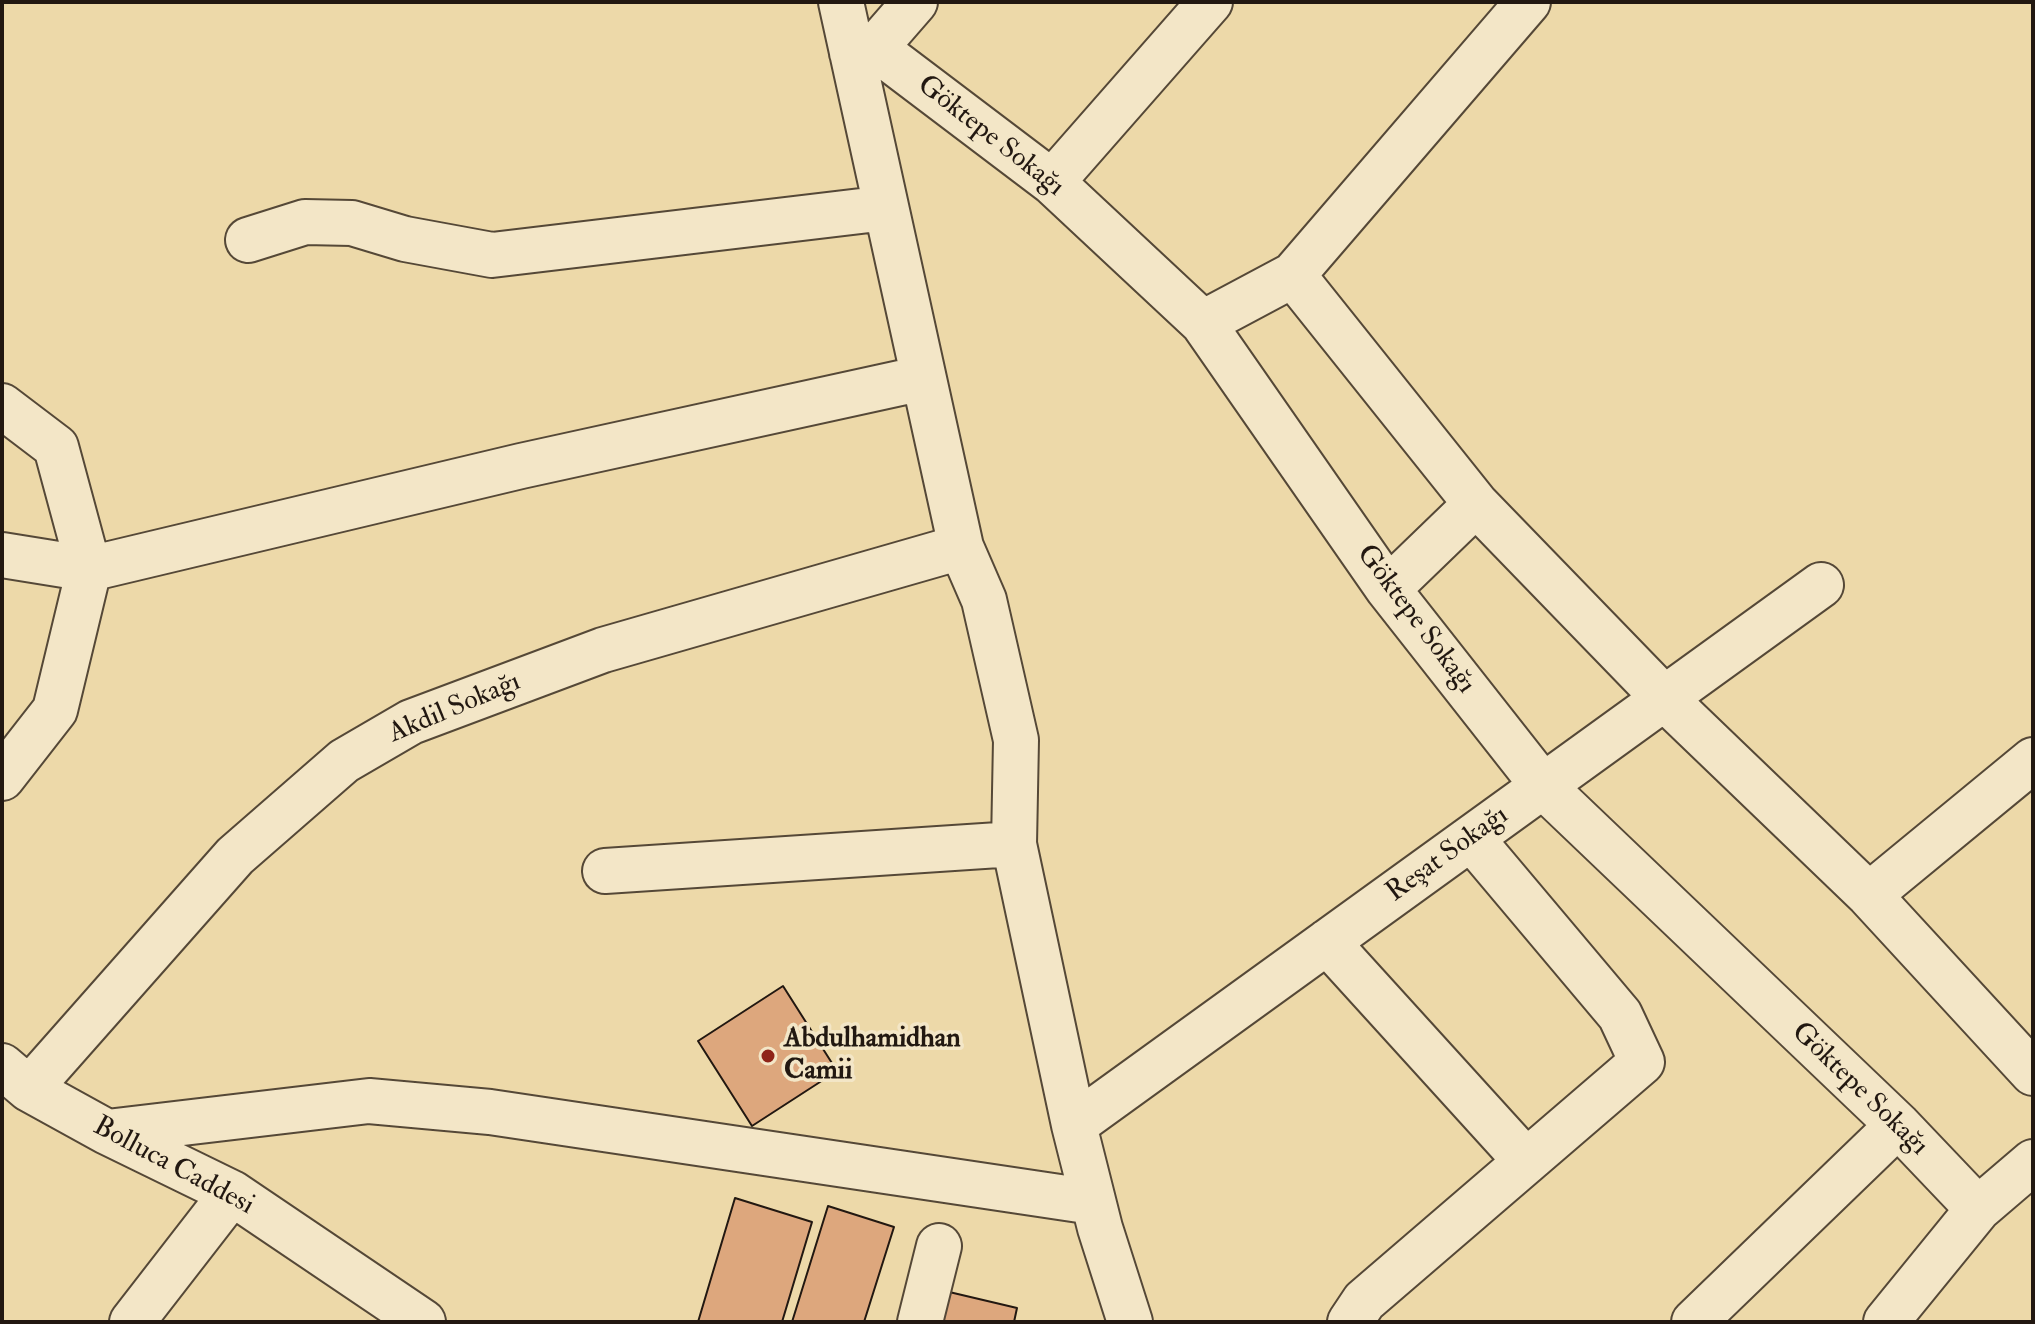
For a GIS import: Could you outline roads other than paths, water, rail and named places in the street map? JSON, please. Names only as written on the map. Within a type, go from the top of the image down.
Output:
[{"type":"street","points":[[841,2],[864,51],[886,208],[923,378],[961,547],[984,600],[1016,740],[1014,844],[1074,1125],[1093,1202],[1130,1322]]},
{"type":"street","points":[[864,51],[915,2]]},
{"type":"street","points":[[1052,182],[1210,2]]},
{"type":"street","points":[[1203,323],[1293,275],[1528,2]]},
{"type":"street","name":"Göktepe Sokağı","points":[[864,51],[1052,182],[1203,323],[1388,589],[1543,786],[1898,1125],[1978,1209]]},
{"type":"street","points":[[248,240],[305,222],[352,223],[405,239],[492,255],[886,208]]},
{"type":"street","points":[[1293,275],[1476,504],[1664,698],[1869,895],[2033,1073]]},
{"type":"street","points":[[2,555],[89,569],[521,466],[923,378]]},
{"type":"street","points":[[2,406],[56,447],[89,569],[55,710],[2,778]]},
{"type":"street","points":[[1388,589],[1476,504]]},
{"type":"street","name":"Akdil Sokağı","points":[[15,1078],[235,856],[344,761],[411,722],[603,650],[961,547]]},
{"type":"street","name":"Reşat Sokağı","points":[[1074,1125],[1821,585]]},
{"type":"street","points":[[1869,895],[2033,760]]},
{"type":"street","points":[[1350,1322],[1364,1301],[1642,1062],[1620,1015],[1471,838]]},
{"type":"street","points":[[605,871],[1014,844]]},
{"type":"street","points":[[1327,942],[1526,1161]]},
{"type":"street","name":"Bolluca Caddesi","points":[[15,1078],[107,1132],[232,1193],[423,1322]]},
{"type":"street","points":[[107,1132],[369,1101],[490,1112],[1093,1202]]},
{"type":"street","points":[[1694,1322],[1898,1125]]},
{"type":"street","points":[[1888,1321],[1978,1209],[2033,1162]]},
{"type":"street","points":[[132,1322],[232,1193]]},
{"type":"street","points":[[920,1322],[939,1246]]},
{"type":"place","name":"Abdulhamidhan Camii","points":[[768,1056]]}]
